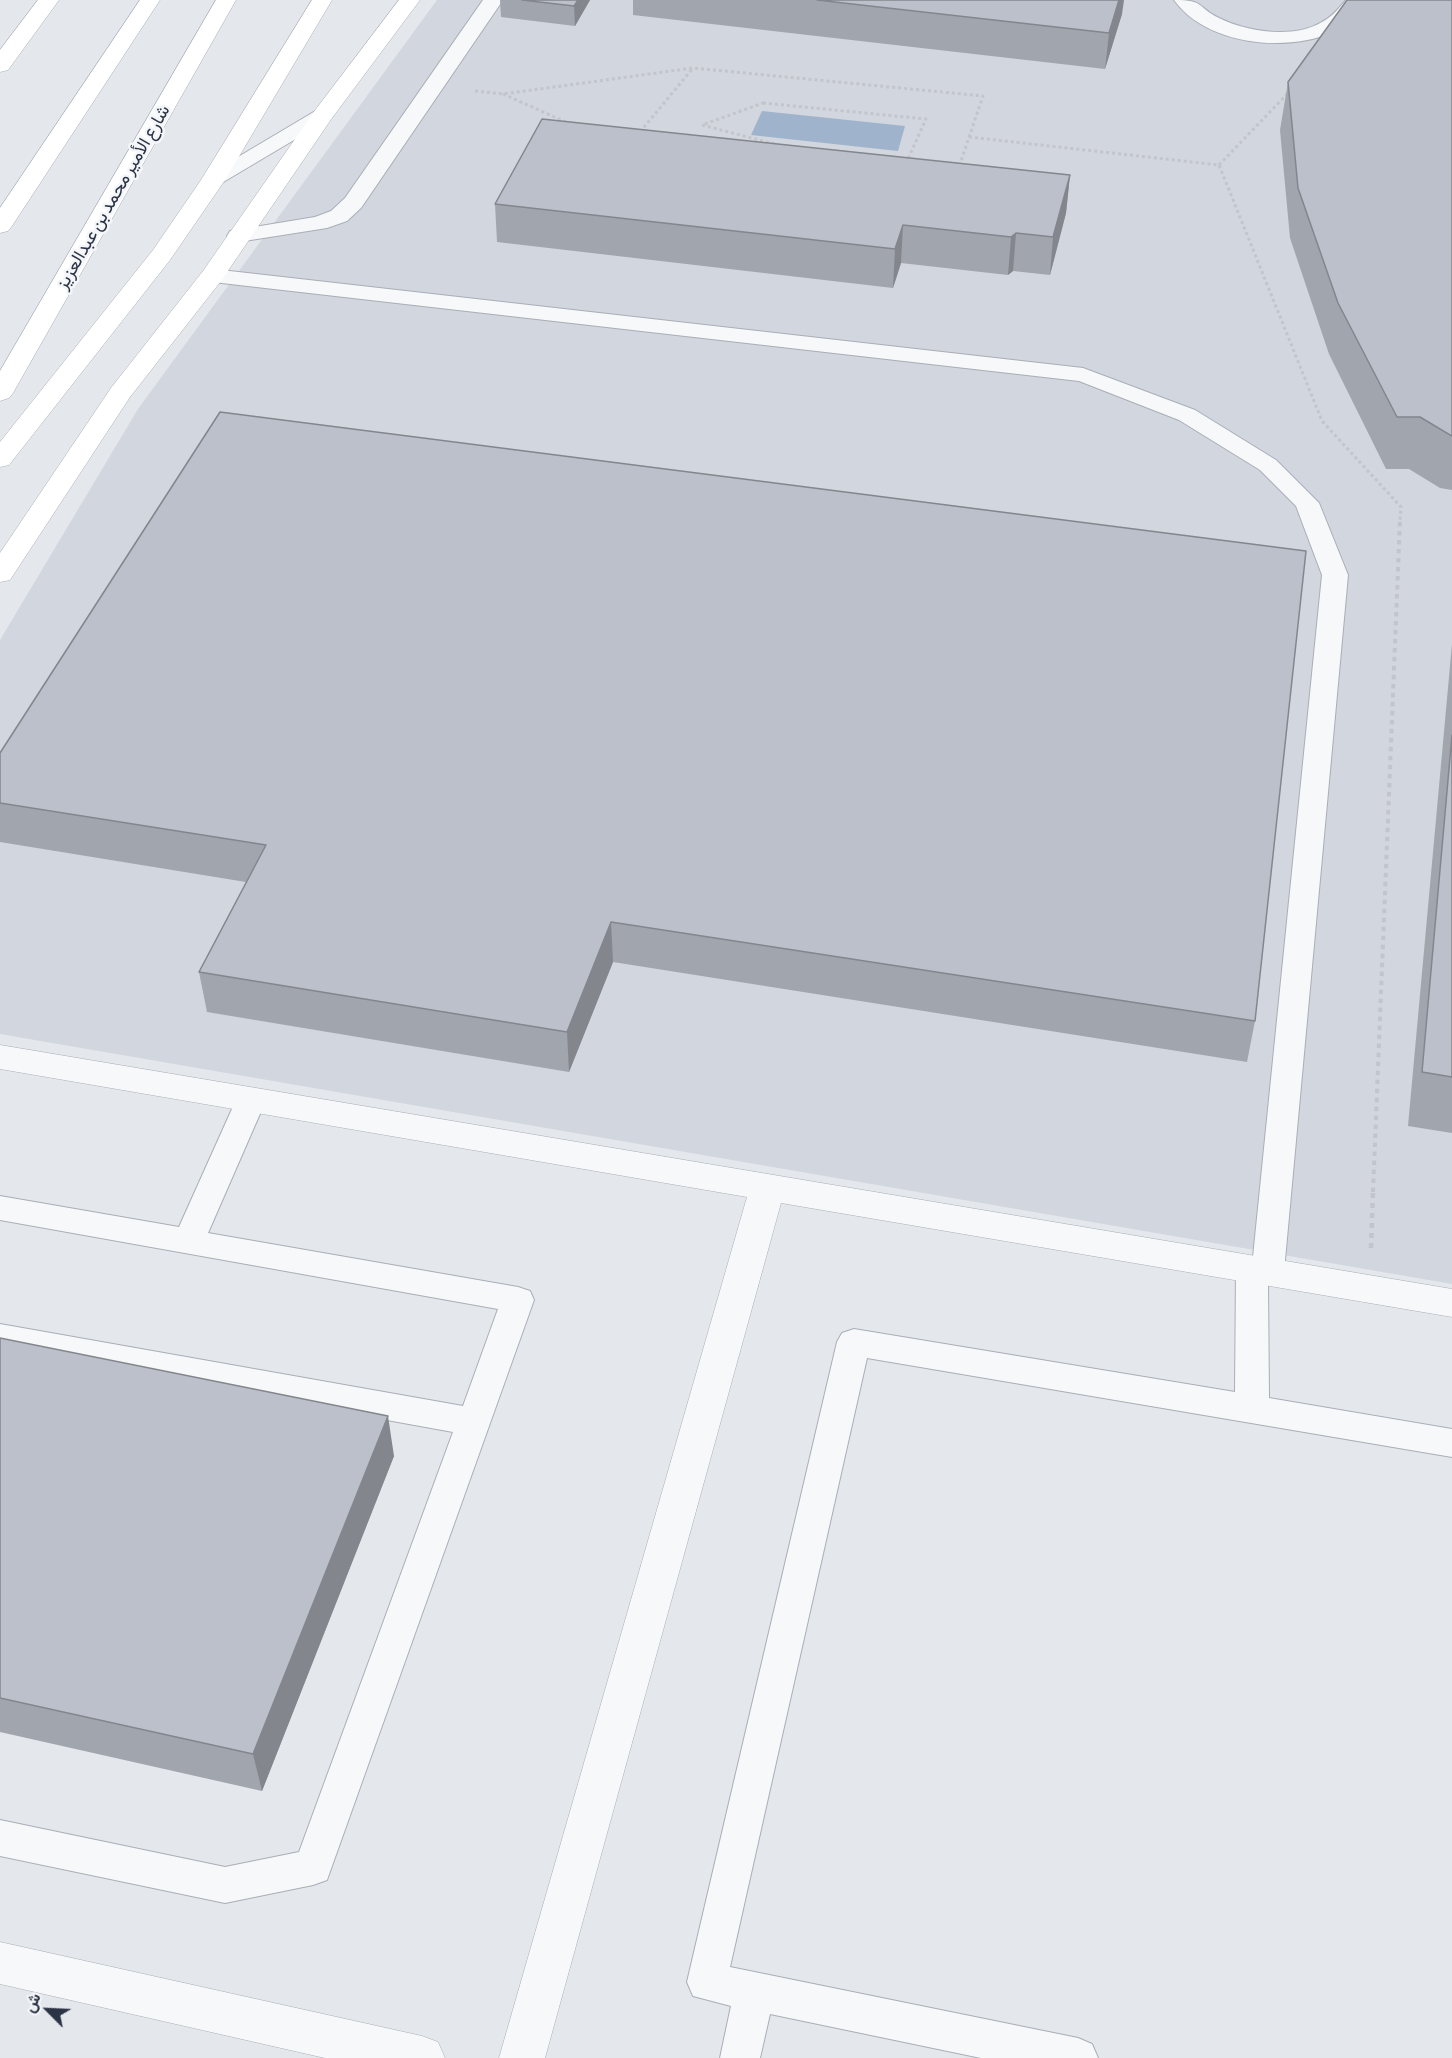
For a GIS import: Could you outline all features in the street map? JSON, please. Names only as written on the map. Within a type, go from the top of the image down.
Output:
[{"type":"main road","points":[[0,65],[49,0]]},
{"type":"main road","points":[[0,226],[150,0]]},
{"type":"main road","name":"شارع الأمير محمد بن عبدالعزيز","points":[[0,393],[226,0]]},
{"type":"main road","points":[[0,459],[162,255],[213,180],[322,0]]},
{"type":"main road","points":[[0,574],[120,393],[212,276],[324,114],[410,0]]},
{"type":"street","points":[[0,1057],[767,1189],[1452,1303]]},
{"type":"street","points":[[522,2058],[767,1189]]},
{"type":"street","points":[[0,1963],[422,2058]]},
{"type":"lane","points":[[238,236],[319,223],[339,216],[353,203],[493,0]]},
{"type":"lane","points":[[1184,0],[1207,20],[1231,30],[1262,35],[1299,35],[1328,27],[1356,1]]},
{"type":"lane","points":[[1330,0],[1356,1]]},
{"type":"lane","points":[[213,180],[324,114]]},
{"type":"lane","points":[[212,276],[1083,375],[1187,415],[1268,465],[1307,503],[1335,575],[1260,1270],[1252,1409]]},
{"type":"lane","points":[[189,1240],[251,1100]]},
{"type":"lane","points":[[0,1208],[518,1300],[313,1867],[225,1885],[0,1839]]},
{"type":"lane","points":[[0,1337],[474,1422]]},
{"type":"lane","points":[[1078,2058],[707,1982],[854,1342],[1452,1443]]},
{"type":"lane","points":[[740,2058],[754,1992]]},
{"type":"path","points":[[574,126],[503,94],[693,68],[983,96],[956,176]]},
{"type":"path","points":[[633,140],[693,68]]},
{"type":"path","points":[[1219,165],[1296,84]]},
{"type":"path","points":[[772,147],[782,146],[908,159],[926,119],[763,103],[702,126],[782,146]]},
{"type":"shaded area","points":[[437,0],[1452,0],[1452,1284],[0,1034],[0,640],[138,409]]},
{"type":"water","points":[[762,111],[905,126],[898,151],[751,135]]},
{"type":"building","points":[[522,0],[578,0],[574,6]]},
{"type":"building","points":[[817,0],[1119,0],[1109,33]]},
{"type":"building","points":[[1347,0],[1452,0],[1452,436],[1420,417],[1397,417],[1338,303],[1298,188],[1288,82]]},
{"type":"building","points":[[542,119],[1070,175],[1053,237],[1016,233],[1011,237],[903,225],[895,249],[495,204]]},
{"type":"building","points":[[220,412],[1306,551],[1255,1021],[611,922],[567,1032],[199,972],[266,845],[0,803],[0,753]]},
{"type":"building","points":[[1452,735],[1452,1077],[1422,1072]]},
{"type":"building","points":[[0,1338],[388,1416],[253,1754],[0,1698]]}]
